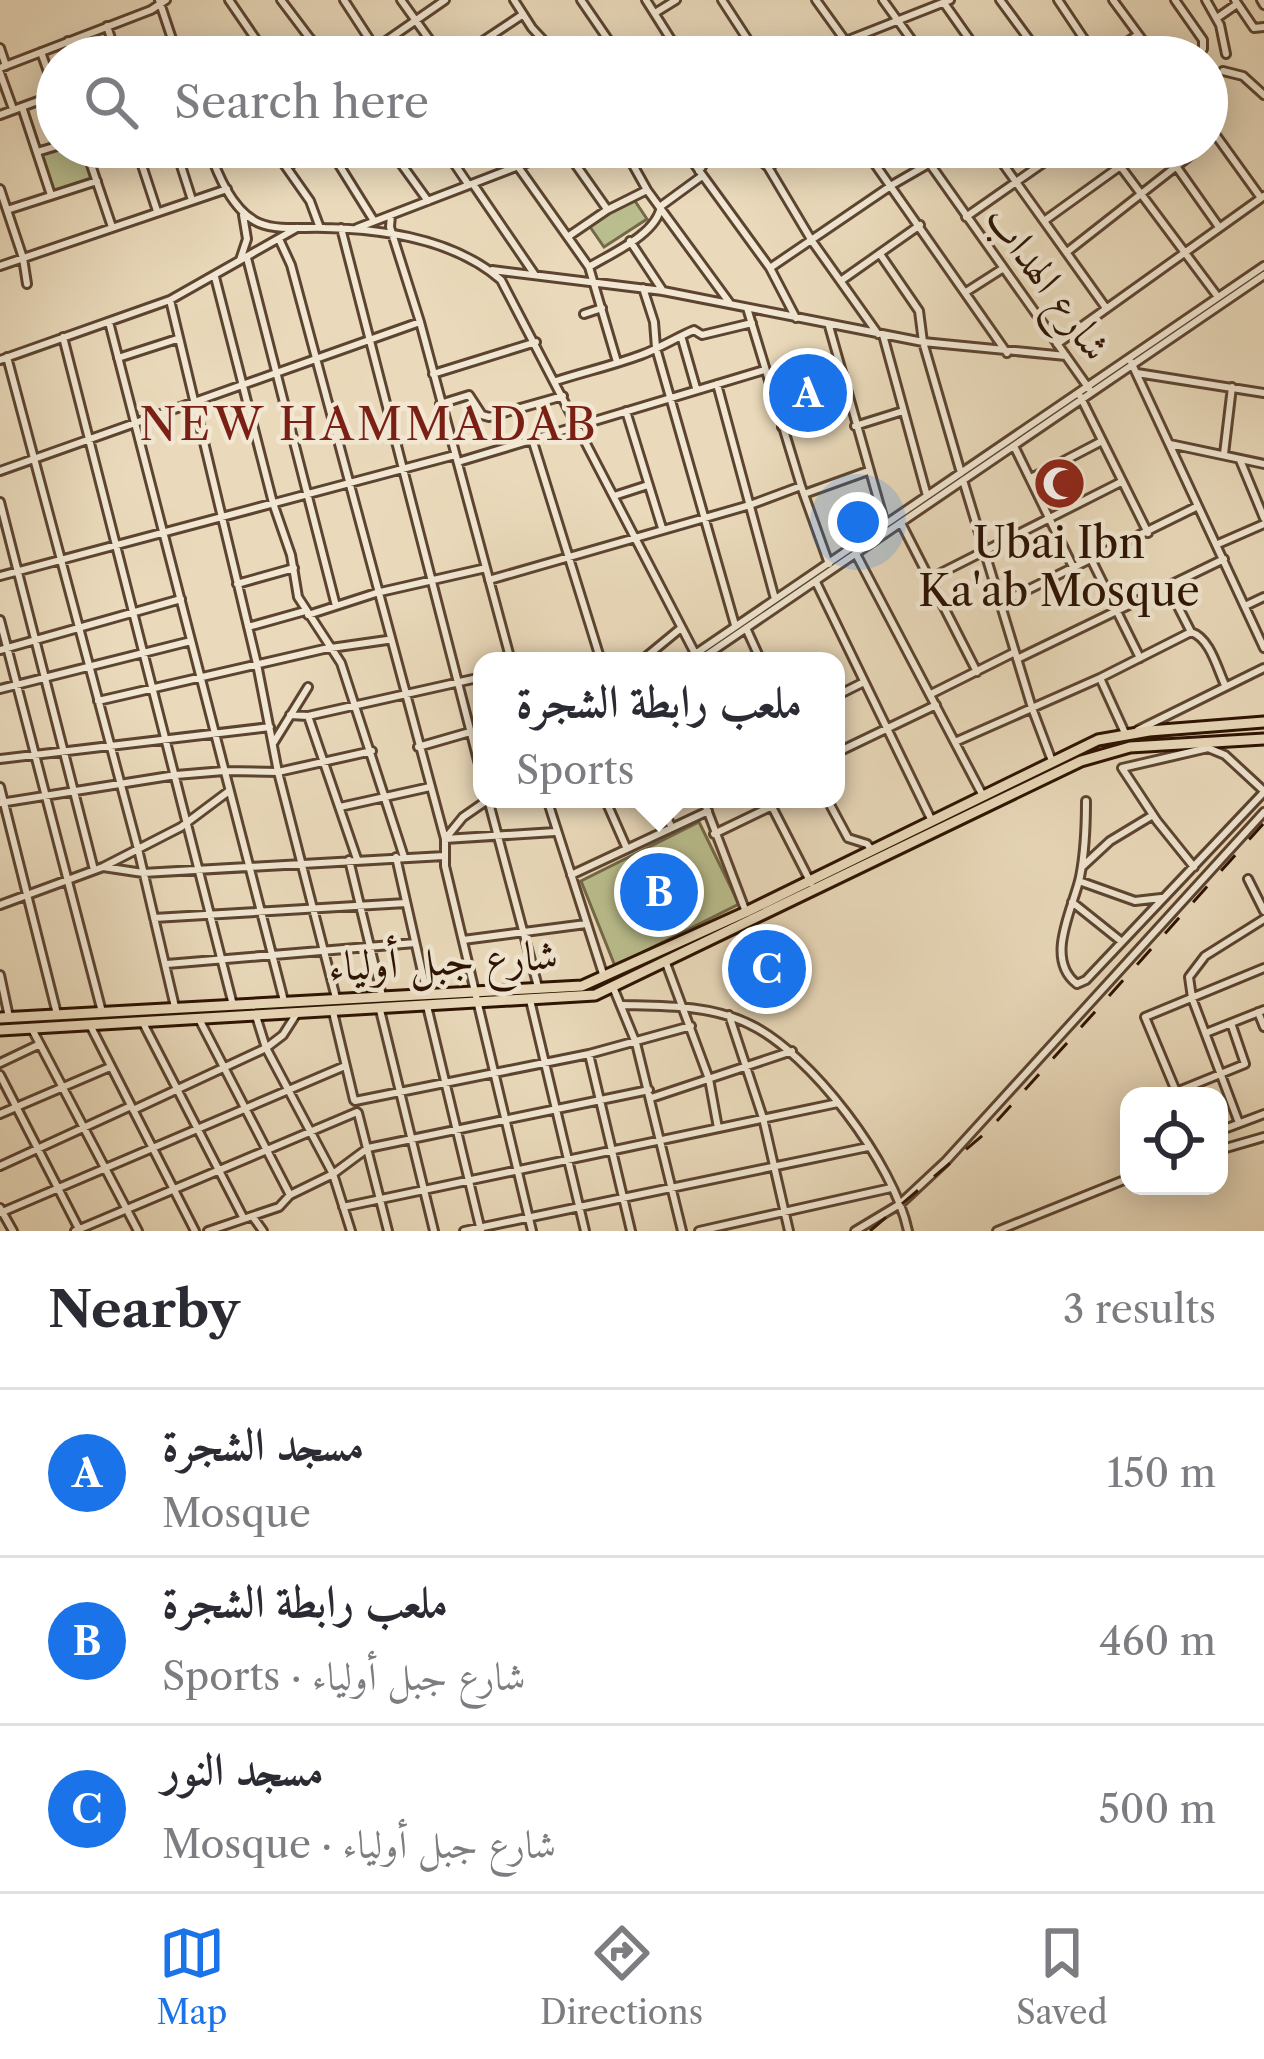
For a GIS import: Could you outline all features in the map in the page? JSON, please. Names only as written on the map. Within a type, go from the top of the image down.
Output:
[{"type":"main road","name":"شارع جبل أولياء","points":[[5,1018],[582,986],[746,912],[1097,740],[1264,722]]},
{"type":"main road","name":"شارع جبل أولياء","points":[[0,1030],[595,995],[1096,755],[1149,745],[1264,739]]},
{"type":"street","points":[[229,0],[254,36]]},
{"type":"street","points":[[281,0],[308,36]]},
{"type":"street","points":[[344,0],[367,36]]},
{"type":"street","points":[[401,0],[427,36]]},
{"type":"street","points":[[393,36],[445,0]]},
{"type":"street","points":[[514,0],[540,36]]},
{"type":"street","points":[[581,0],[606,36]]},
{"type":"street","points":[[646,0],[669,36]]},
{"type":"street","points":[[655,14],[676,0]]},
{"type":"street","points":[[722,0],[745,36]]},
{"type":"street","points":[[816,0],[843,36]]},
{"type":"street","points":[[884,0],[908,36]]},
{"type":"street","points":[[1000,0],[1027,36]]},
{"type":"street","points":[[1058,0],[1085,36]]},
{"type":"street","points":[[1113,0],[1136,36]]},
{"type":"street","points":[[1175,0],[1201,36]]},
{"type":"street","points":[[1206,0],[1221,36]]},
{"type":"street","points":[[81,36],[162,1],[172,36]]},
{"type":"street","points":[[860,36],[945,1],[968,36]]},
{"type":"street","points":[[1217,18],[1236,2],[1257,30],[1264,27]]},
{"type":"street","points":[[490,36],[522,15]]},
{"type":"street","points":[[107,26],[110,36]]},
{"type":"street","points":[[0,48],[2,69],[36,150]]},
{"type":"street","points":[[2,69],[36,54]]},
{"type":"street","points":[[1228,71],[1244,76],[1264,95]]},
{"type":"street","points":[[0,115],[36,101]]},
{"type":"street","points":[[1057,344],[1262,197],[1228,152]]},
{"type":"street","points":[[42,168],[51,196]]},
{"type":"street","points":[[93,168],[112,227]]},
{"type":"street","points":[[143,168],[157,211]]},
{"type":"street","points":[[182,168],[192,200]]},
{"type":"street","points":[[216,168],[242,211],[247,234],[242,260],[277,372],[336,606]]},
{"type":"street","points":[[288,168],[310,201],[320,228]]},
{"type":"street","points":[[341,168],[374,221]]},
{"type":"street","points":[[404,168],[428,201]]},
{"type":"street","points":[[459,168],[535,274]]},
{"type":"street","points":[[353,229],[513,168]]},
{"type":"street","points":[[519,168],[590,267],[617,362]]},
{"type":"street","points":[[579,168],[607,210]]},
{"type":"street","points":[[635,168],[730,304]]},
{"type":"street","points":[[697,168],[770,268],[796,318]]},
{"type":"street","points":[[590,267],[658,219],[661,206],[703,168]]},
{"type":"street","points":[[769,168],[812,241],[881,335],[927,496]]},
{"type":"street","points":[[879,168],[1007,353]]},
{"type":"street","points":[[770,268],[919,168]]},
{"type":"street","name":"شارع الهداب","points":[[932,168],[1090,390]]},
{"type":"street","points":[[1007,168],[1106,308]]},
{"type":"street","points":[[966,218],[1037,168]]},
{"type":"street","points":[[1044,220],[1117,168]]},
{"type":"street","points":[[1121,168],[1218,297]]},
{"type":"street","points":[[1066,252],[1174,168]]},
{"type":"street","points":[[1178,168],[1220,228]]},
{"type":"street","points":[[7,210],[97,181]]},
{"type":"street","points":[[0,266],[227,189]]},
{"type":"street","points":[[569,236],[647,190]]},
{"type":"street","points":[[1,195],[27,284]]},
{"type":"street","points":[[242,211],[264,225],[394,235],[450,249],[489,270],[509,291],[536,341],[693,652]]},
{"type":"street","points":[[391,215],[509,652]]},
{"type":"street","points":[[842,280],[920,225]]},
{"type":"street","points":[[175,1007],[62,560],[4,358],[170,300],[298,228]]},
{"type":"street","points":[[341,229],[473,743]]},
{"type":"street","points":[[279,239],[291,265],[445,839],[444,856],[532,1231]]},
{"type":"street","points":[[631,241],[663,292]]},
{"type":"street","points":[[880,254],[915,303],[962,477],[1052,760]]},
{"type":"street","points":[[966,292],[1002,269]]},
{"type":"street","points":[[489,270],[595,280],[923,342],[1066,356]]},
{"type":"street","points":[[1131,362],[1218,297],[1264,271]]},
{"type":"street","points":[[708,652],[1264,271]]},
{"type":"street","points":[[214,277],[297,593],[332,648],[387,797],[428,994]]},
{"type":"street","points":[[643,288],[736,626]]},
{"type":"street","points":[[170,300],[257,664],[278,772],[336,998]]},
{"type":"street","points":[[584,314],[602,308]]},
{"type":"street","points":[[747,308],[829,564]]},
{"type":"street","points":[[109,322],[284,1001]]},
{"type":"street","points":[[0,471],[419,322]]},
{"type":"street","points":[[556,381],[656,348],[694,330],[702,335],[752,323]]},
{"type":"street","points":[[829,326],[886,525]]},
{"type":"street","points":[[63,337],[233,1005]]},
{"type":"street","points":[[118,358],[179,338]]},
{"type":"street","points":[[681,338],[697,388]]},
{"type":"street","points":[[434,374],[536,341]]},
{"type":"street","points":[[1131,362],[1264,648]]},
{"type":"street","points":[[0,576],[349,483],[533,442],[764,370]]},
{"type":"street","points":[[1137,374],[1264,394]]},
{"type":"street","points":[[717,384],[775,599]]},
{"type":"street","points":[[1224,454],[1232,387]]},
{"type":"street","points":[[440,404],[469,395],[482,415],[489,417],[563,396]]},
{"type":"street","points":[[1080,397],[1148,533]]},
{"type":"street","points":[[705,652],[775,599],[927,496],[1014,446],[1080,397]]},
{"type":"street","points":[[782,427],[849,407]]},
{"type":"street","points":[[626,411],[662,529]]},
{"type":"street","points":[[855,426],[904,411]]},
{"type":"street","points":[[1031,478],[1102,441]]},
{"type":"street","points":[[533,442],[598,652]]},
{"type":"street","points":[[1170,444],[1264,464]]},
{"type":"street","points":[[1014,446],[1074,569]]},
{"type":"street","points":[[1217,545],[1264,521],[1239,458]]},
{"type":"street","points":[[489,580],[868,471]]},
{"type":"street","points":[[929,579],[1121,482]]},
{"type":"street","points":[[614,496],[648,485]]},
{"type":"street","points":[[0,502],[98,868]]},
{"type":"street","points":[[1000,603],[1198,506]]},
{"type":"street","points":[[901,524],[977,672]]},
{"type":"street","points":[[856,554],[982,794]]},
{"type":"street","points":[[931,694],[1224,559]]},
{"type":"street","points":[[1092,561],[1140,658]]},
{"type":"street","points":[[238,584],[293,568]]},
{"type":"street","points":[[248,626],[486,568]]},
{"type":"street","points":[[815,581],[932,820]]},
{"type":"street","points":[[1168,587],[1191,632],[1203,639],[1225,685]]},
{"type":"street","points":[[1245,606],[1264,597]]},
{"type":"street","points":[[4,649],[181,599]]},
{"type":"street","points":[[0,620],[102,1012]]},
{"type":"street","points":[[652,652],[681,628]]},
{"type":"street","points":[[746,628],[757,652]]},
{"type":"street","points":[[955,742],[1191,632]]},
{"type":"street","points":[[98,700],[332,648],[389,640]]},
{"type":"street","points":[[0,688],[191,641]]},
{"type":"street","points":[[1100,677],[1127,734],[1264,668]]},
{"type":"street","points":[[290,715],[308,716],[473,679]]},
{"type":"street","points":[[845,692],[865,682]]},
{"type":"street","points":[[272,745],[308,686]]},
{"type":"street","points":[[845,749],[936,705]]},
{"type":"street","points":[[308,716],[340,807],[382,997]]},
{"type":"street","points":[[0,759],[270,728]]},
{"type":"street","points":[[418,747],[470,732]]},
{"type":"street","points":[[1086,801],[1079,881],[1062,949],[1064,970],[1071,981],[1086,980],[1167,896],[1194,867],[1264,791],[1225,755],[1208,748],[1124,766],[1122,770],[1153,815],[1194,867]]},
{"type":"street","points":[[2,802],[176,776],[278,772],[372,751]]},
{"type":"street","points":[[0,787],[57,1014]]},
{"type":"street","points":[[340,807],[430,787]]},
{"type":"street","points":[[0,904],[138,849],[229,791]]},
{"type":"street","points":[[445,839],[476,808]]},
{"type":"street","points":[[490,808],[538,987]]},
{"type":"street","points":[[549,808],[604,977],[623,1005],[636,1043],[682,1231]]},
{"type":"street","points":[[609,808],[627,849]]},
{"type":"street","points":[[662,808],[672,828]]},
{"type":"street","points":[[706,808],[746,912]]},
{"type":"street","points":[[713,833],[760,808]]},
{"type":"street","points":[[773,808],[814,892]]},
{"type":"street","points":[[832,808],[848,838],[871,849]]},
{"type":"street","points":[[571,875],[707,811]]},
{"type":"street","points":[[855,1231],[900,1204],[956,1151],[1264,812]]},
{"type":"street","points":[[1081,868],[1110,841],[1153,815]]},
{"type":"street","points":[[445,839],[556,832]]},
{"type":"street","points":[[98,868],[143,873],[444,856]]},
{"type":"street","points":[[1239,1124],[1192,998],[1189,977],[1196,963],[1264,915],[1248,879]]},
{"type":"street","points":[[1079,881],[1135,901],[1167,896]]},
{"type":"street","points":[[1072,902],[1123,942]]},
{"type":"street","points":[[154,918],[406,903]]},
{"type":"street","points":[[463,940],[586,924]]},
{"type":"street","points":[[166,964],[415,944]]},
{"type":"street","points":[[667,963],[709,1079],[718,1128]]},
{"type":"street","points":[[1174,1087],[1145,1017],[1264,968]]},
{"type":"street","points":[[0,975],[5,1018]]},
{"type":"street","points":[[530,1000],[585,1231]]},
{"type":"street","points":[[623,1005],[729,1016],[792,1051],[838,1103],[868,1148],[910,1228]]},
{"type":"street","points":[[428,1006],[480,1229]]},
{"type":"street","points":[[380,1010],[434,1231]]},
{"type":"street","points":[[1205,1033],[1261,1011],[1264,1028]]},
{"type":"street","points":[[333,1012],[388,1231]]},
{"type":"street","points":[[0,1166],[178,1091],[266,1048],[283,1035],[297,1013]]},
{"type":"street","points":[[256,1016],[266,1048],[333,1174],[351,1231]]},
{"type":"street","points":[[729,1016],[763,1118],[789,1231]]},
{"type":"street","points":[[200,1019],[290,1195]]},
{"type":"street","points":[[142,1022],[244,1217]]},
{"type":"street","points":[[1192,1087],[1245,1064],[1231,1023]]},
{"type":"street","points":[[90,1025],[195,1231]]},
{"type":"street","points":[[355,1101],[589,1054],[691,1026]]},
{"type":"street","points":[[32,1029],[138,1231]]},
{"type":"street","points":[[0,1063],[40,1044]]},
{"type":"street","points":[[208,1231],[283,1205],[290,1195],[333,1174],[368,1148],[650,1094],[792,1051]]},
{"type":"street","points":[[589,1054],[631,1231]]},
{"type":"street","points":[[13,1231],[1,1211],[345,1066]]},
{"type":"street","points":[[0,1114],[110,1067]]},
{"type":"street","points":[[0,1075],[78,1230],[358,1112]]},
{"type":"street","points":[[343,1207],[838,1103]]},
{"type":"street","points":[[1228,1128],[1264,1114]]},
{"type":"street","points":[[1228,1147],[1264,1137]]},
{"type":"street","points":[[464,1231],[868,1148]]},
{"type":"street","points":[[997,1231],[1120,1182]]},
{"type":"street","points":[[699,1231],[891,1188]]},
{"type":"street","points":[[254,1217],[263,1231]]},
{"type":"green space","points":[[46,168],[88,168],[92,178],[54,191]]},
{"type":"green space","points":[[631,195],[647,219],[604,247],[588,224]]},
{"type":"green space","points":[[699,822],[739,904],[615,966],[581,881]]},
{"type":"railway","points":[[870,1231],[989,1130],[1264,823]]},
{"type":"place","name":"مسجد الشجرة","points":[[808,393]]},
{"type":"place","name":"Ubai Ibn Ka'ab Mosque","points":[[1059,484]]},
{"type":"place","name":"ملعب رابطة الشجرة","points":[[659,892]]},
{"type":"place","name":"مسجد النور","points":[[767,969]]},
{"type":"district","name":"NEW HAMMADAB","points":[[369,424]]}]
